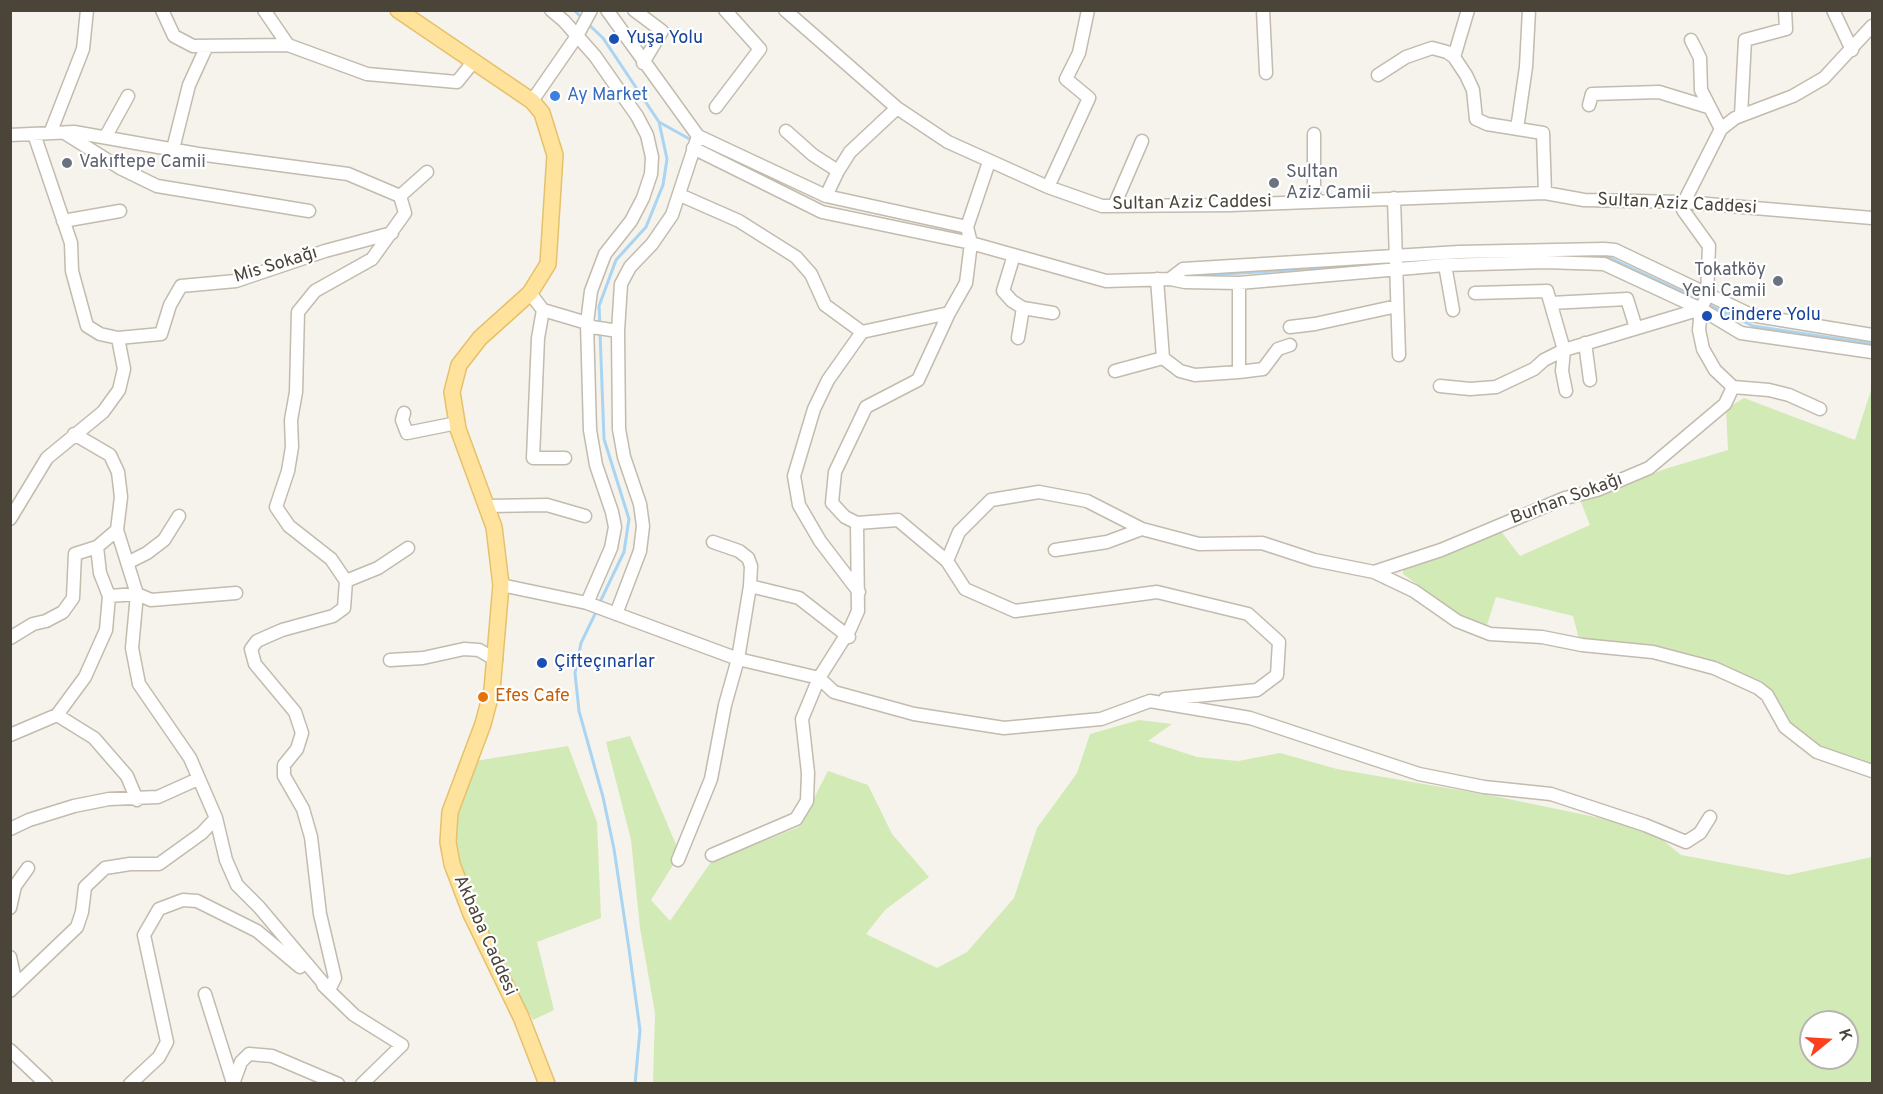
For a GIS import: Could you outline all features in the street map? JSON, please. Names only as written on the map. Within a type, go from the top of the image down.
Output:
[{"type":"main road","name":"Akbaba Caddesi","points":[[398,10],[532,101],[542,113],[555,155],[548,264],[530,292],[480,338],[459,365],[452,392],[457,423],[488,506],[498,542],[501,585],[496,660],[483,724],[450,812],[448,842],[452,864],[471,914],[521,1017],[547,1083]]},
{"type":"street","points":[[162,10],[174,36],[193,46],[206,48],[262,44],[288,45],[367,74],[457,82],[474,61]]},
{"type":"street","points":[[264,10],[288,45]]},
{"type":"street","points":[[551,10],[579,33],[637,116],[647,135],[652,157],[651,174],[643,198],[631,221],[605,254],[595,276],[590,325],[591,442],[615,527],[611,548],[590,604]]},
{"type":"street","points":[[532,101],[579,33],[591,10]]},
{"type":"street","points":[[607,10],[696,142],[822,212],[971,243],[1106,281],[1170,279],[1185,282],[1239,283],[1445,266],[1545,262],[1604,264],[1701,309],[1741,333],[1872,352]]},
{"type":"street","points":[[634,10],[662,31],[643,63]]},
{"type":"street","points":[[716,107],[760,49],[724,10]]},
{"type":"street","name":"Sultan Aziz Caddesi","points":[[785,10],[897,108],[948,142],[1048,187],[1102,206],[1545,194],[1584,200],[1684,202],[1872,218]]},
{"type":"street","points":[[1048,187],[1089,98],[1066,79],[1079,53],[1088,10]]},
{"type":"street","points":[[1263,10],[1266,73]]},
{"type":"street","points":[[1454,57],[1468,10]]},
{"type":"street","points":[[1517,129],[1526,67],[1529,10]]},
{"type":"street","points":[[1741,115],[1745,40],[1786,29],[1785,10]]},
{"type":"street","points":[[1833,10],[1852,50]]},
{"type":"street","points":[[57,131],[83,49],[82,13]]},
{"type":"street","points":[[1820,409],[1769,390],[1732,387],[1715,370],[1703,349],[1699,330],[1701,309],[1707,296],[1709,246],[1683,210],[1684,202],[1720,129],[1741,115],[1793,96],[1824,78],[1872,26]]},
{"type":"street","points":[[1691,40],[1700,58],[1701,90],[1720,129]]},
{"type":"street","points":[[173,149],[189,85],[206,48]]},
{"type":"street","points":[[1378,75],[1406,57],[1431,48],[1441,49],[1454,57],[1473,90],[1476,119],[1543,133],[1545,194]]},
{"type":"street","points":[[1589,105],[1592,94],[1659,92],[1708,106]]},
{"type":"street","points":[[106,136],[128,96]]},
{"type":"street","points":[[826,196],[850,153],[897,108]]},
{"type":"street","points":[[57,131],[120,168],[157,186],[309,211]]},
{"type":"street","points":[[10,135],[57,131],[106,136],[173,149],[348,174],[400,196]]},
{"type":"street","points":[[786,131],[813,155],[838,171]]},
{"type":"street","points":[[10,519],[47,458],[103,412],[120,390],[124,369],[118,338],[100,334],[87,326],[72,271],[70,243],[34,134]]},
{"type":"street","points":[[1314,134],[1314,201]]},
{"type":"street","points":[[1114,207],[1142,141]]},
{"type":"street","points":[[615,614],[640,551],[643,526],[640,504],[621,444],[615,331],[621,284],[630,267],[652,244],[672,215],[696,142]]},
{"type":"street","points":[[696,142],[826,196],[967,227]]},
{"type":"street","points":[[501,585],[590,604],[738,659],[819,678],[834,692],[872,703],[914,714],[1004,728],[1101,719],[1150,700],[1257,690],[1277,675],[1279,642],[1248,614],[1157,592],[1015,611],[965,589],[947,561],[898,520],[857,523],[845,517],[832,503],[835,472],[866,407],[918,380],[949,313],[966,283],[971,243],[967,227],[989,162]]},
{"type":"street","points":[[400,196],[427,172]]},
{"type":"street","points":[[680,195],[739,221],[796,257],[811,274],[825,305],[862,332]]},
{"type":"street","points":[[328,990],[335,978],[320,914],[311,837],[303,810],[284,776],[284,765],[297,749],[302,733],[295,712],[255,664],[251,649],[257,641],[282,630],[333,616],[344,608],[346,581],[331,559],[289,526],[276,507],[288,471],[292,447],[291,420],[296,392],[298,312],[315,291],[372,259],[405,213],[400,196]]},
{"type":"street","points":[[1394,198],[1394,256],[1399,355]]},
{"type":"street","points":[[63,221],[120,211]]},
{"type":"street","name":"Mis Sokağı","points":[[118,338],[161,334],[170,305],[181,286],[236,281],[325,251],[392,233]]},
{"type":"street","points":[[1170,279],[1183,269],[1459,252],[1615,250],[1707,296],[1751,315],[1872,336]]},
{"type":"street","points":[[1014,255],[1003,291],[1023,308],[1053,313]]},
{"type":"street","points":[[1445,266],[1453,310]]},
{"type":"street","points":[[1156,279],[1163,358],[1180,371],[1195,375],[1263,369],[1278,349],[1290,345]]},
{"type":"street","points":[[1239,283],[1239,372]]},
{"type":"street","points":[[1474,293],[1548,291],[1564,350],[1562,371],[1566,391]]},
{"type":"street","points":[[530,292],[543,310],[615,331]]},
{"type":"street","points":[[1551,303],[1627,299],[1636,327]]},
{"type":"street","points":[[1290,327],[1316,324],[1397,306]]},
{"type":"street","points":[[1018,338],[1023,308]]},
{"type":"street","points":[[1440,386],[1470,389],[1496,387],[1534,369],[1544,360],[1564,350],[1701,309]]},
{"type":"street","points":[[543,310],[538,338],[533,458],[566,458]]},
{"type":"street","points":[[859,592],[820,541],[799,505],[794,476],[814,409],[828,380],[862,332],[949,313]]},
{"type":"street","points":[[1585,344],[1590,380]]},
{"type":"street","points":[[1115,371],[1163,358]]},
{"type":"street","name":"Burhan Sokağı","points":[[1374,572],[1441,550],[1565,498],[1597,490],[1650,468],[1725,405],[1732,387]]},
{"type":"street","points":[[404,413],[402,420],[407,433],[457,423]]},
{"type":"street","points":[[74,434],[110,454],[118,472],[121,497],[117,530],[129,562],[137,594],[132,648],[139,684],[190,758],[216,818],[226,860],[237,885],[259,907],[328,990]]},
{"type":"street","points":[[947,561],[959,532],[991,500],[1039,492],[1087,501],[1142,530],[1199,544],[1262,543],[1314,560],[1374,572],[1414,591],[1457,621],[1490,634],[1542,637],[1582,645],[1653,652],[1714,668],[1758,688],[1767,695],[1785,727],[1817,752],[1872,771]]},
{"type":"street","points":[[488,506],[547,505],[585,516]]},
{"type":"street","points":[[129,562],[147,554],[164,540],[179,516]]},
{"type":"street","points":[[712,855],[796,819],[807,801],[808,773],[802,719],[819,678],[848,636],[858,611],[857,523]]},
{"type":"street","points":[[10,638],[33,624],[46,621],[63,612],[73,598],[75,554],[97,547],[117,530]]},
{"type":"street","points":[[1055,550],[1107,542],[1142,530]]},
{"type":"street","points":[[678,860],[711,779],[725,705],[738,659],[750,586],[751,566],[748,558],[739,551],[713,542]]},
{"type":"street","points":[[10,735],[57,715],[85,677],[98,649],[106,630],[109,596],[100,573],[97,547]]},
{"type":"street","points":[[346,581],[378,568],[408,548]]},
{"type":"street","points":[[750,586],[799,598],[848,636]]},
{"type":"street","points":[[109,596],[137,594],[151,600],[236,593]]},
{"type":"street","points":[[390,660],[423,658],[464,649],[479,650],[496,660]]},
{"type":"street","points":[[1150,700],[1250,718],[1419,774],[1484,787],[1551,794],[1645,825],[1686,842],[1700,833],[1710,817]]},
{"type":"street","points":[[57,715],[94,738],[127,776],[137,800]]},
{"type":"street","points":[[10,829],[29,820],[74,806],[109,799],[137,800],[158,796],[198,779]]},
{"type":"street","points":[[13,988],[77,927],[82,912],[85,887],[105,868],[130,864],[159,864],[202,833],[216,818]]},
{"type":"street","points":[[10,908],[13,883],[28,868]]},
{"type":"street","points":[[130,1083],[159,1057],[167,1042],[144,935],[159,909],[183,900],[197,901],[221,911],[257,931],[328,990],[354,1015],[402,1045],[362,1083]]},
{"type":"street","points":[[10,957],[13,988]]},
{"type":"street","points":[[205,994],[233,1083]]},
{"type":"street","points":[[10,1050],[46,1083]]},
{"type":"street","points":[[233,1083],[241,1062],[249,1054],[272,1056],[338,1083]]},
{"type":"green space","points":[[1872,387],[1872,768],[1808,748],[1743,680],[1579,639],[1573,616],[1496,597],[1486,628],[1466,620],[1403,574],[1403,563],[1497,526],[1520,556],[1590,525],[1581,502],[1665,469],[1728,450],[1726,409],[1744,398],[1855,440]]},
{"type":"green space","points":[[1139,720],[1172,724],[1148,741],[1197,757],[1238,761],[1280,753],[1337,769],[1499,797],[1648,828],[1681,855],[1788,875],[1872,857],[1872,1083],[653,1083],[655,1013],[640,928],[631,840],[606,742],[630,736],[680,854],[651,900],[670,921],[711,862],[799,827],[828,771],[868,785],[892,834],[929,877],[885,910],[866,934],[937,968],[967,952],[1014,898],[1037,828],[1077,773],[1090,734]]},
{"type":"green space","points":[[568,746],[597,822],[601,918],[537,942],[554,1010],[533,1020],[487,935],[454,856],[454,818],[475,761]]},
{"type":"waterway","points":[[574,10],[583,19]]},
{"type":"waterway","points":[[587,23],[603,38],[659,122],[693,141]]},
{"type":"waterway","points":[[600,326],[599,306],[616,260],[646,227],[663,185],[667,159],[659,122]]},
{"type":"waterway","points":[[1603,258],[1610,258],[1701,301]]},
{"type":"waterway","points":[[1192,276],[1386,264]]},
{"type":"waterway","points":[[1707,304],[1753,326],[1872,344]]},
{"type":"waterway","points":[[599,604],[624,552],[629,519],[604,439],[600,332]]},
{"type":"waterway","points":[[597,610],[581,643],[575,673],[579,711],[603,797],[614,849],[629,949],[640,1030],[635,1084]]},
{"type":"place","name":"Yuşa Yolu","points":[[614,39]]},
{"type":"place","name":"Ay Market","points":[[555,96]]},
{"type":"place","name":"Vakıftepe Camii","points":[[67,163]]},
{"type":"place","name":"Sultan Aziz Camii","points":[[1274,183]]},
{"type":"place","name":"Tokatköy Yeni Camii","points":[[1778,281]]},
{"type":"place","name":"Cindere Yolu","points":[[1707,316]]},
{"type":"place","name":"Çifteçınarlar","points":[[542,663]]},
{"type":"place","name":"Efes Cafe","points":[[483,697]]}]
